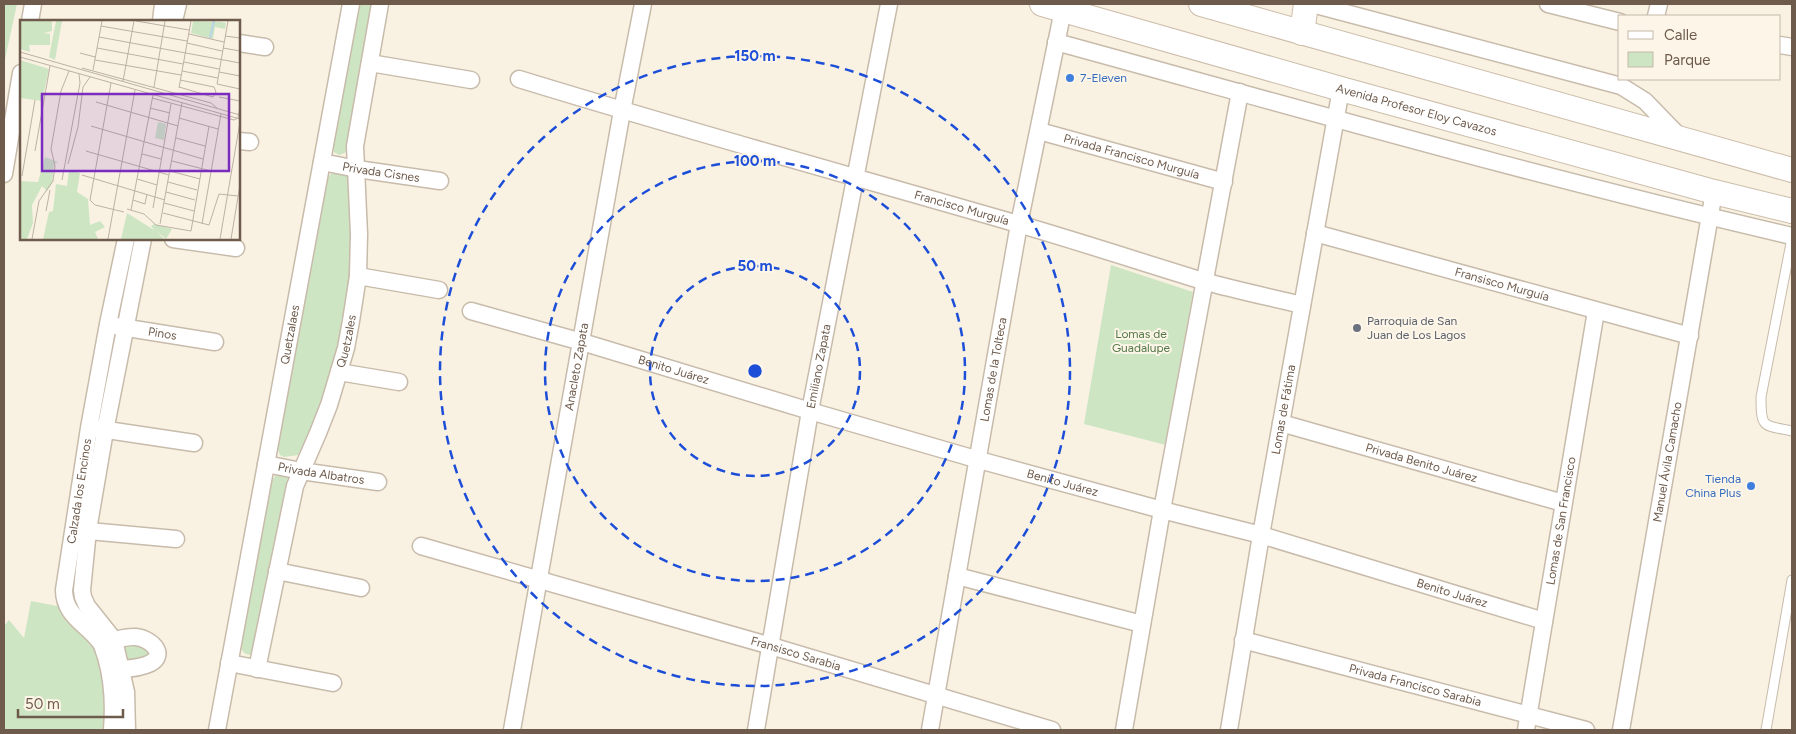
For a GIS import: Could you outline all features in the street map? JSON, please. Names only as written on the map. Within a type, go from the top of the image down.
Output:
[{"type":"main road","points":[[1201,4],[1792,170]]},
{"type":"main road","points":[[1302,33],[1306,4]]},
{"type":"main road","name":"Avenida Profesor Eloy Cavazos","points":[[1053,7],[1714,192],[1792,211]]},
{"type":"street","points":[[30,20],[33,4]]},
{"type":"street","points":[[161,20],[163,4]]},
{"type":"street","points":[[174,20],[178,4]]},
{"type":"street","name":"Quetzalaes","points":[[217,730],[351,4]]},
{"type":"street","name":"Quetzales","points":[[257,669],[293,494],[318,433],[339,372],[351,321],[358,276],[359,234],[355,146],[380,4]]},
{"type":"street","name":"Anacleto Zapata","points":[[512,730],[622,111],[643,4]]},
{"type":"street","name":"Emiliano Zapata","points":[[756,730],[810,412],[889,4]]},
{"type":"street","points":[[1312,4],[1621,86],[1645,101],[1681,139]]},
{"type":"street","points":[[1548,4],[1618,22]]},
{"type":"street","name":"Lomas de la Tolteca","points":[[930,730],[1019,224],[1056,42],[1053,7]]},
{"type":"street","points":[[1056,42],[1335,120],[1792,237]]},
{"type":"street","points":[[240,43],[265,47]]},
{"type":"street","points":[[370,63],[471,80]]},
{"type":"street","points":[[4,174],[20,79]]},
{"type":"street","points":[[519,79],[622,111]]},
{"type":"street","name":"Lomas de Fátima","points":[[1229,730],[1261,535],[1341,89]]},
{"type":"street","points":[[1124,730],[1162,510],[1240,92]]},
{"type":"street","name":"Francisco Murguía","points":[[622,111],[1019,224],[1205,281],[1302,305]]},
{"type":"street","name":"Privada Francisco Murguía","points":[[1039,130],[1224,182]]},
{"type":"street","name":"Privada Cisnes","points":[[322,162],[440,181]]},
{"type":"street","name":"Manuel Ávila Camacho","points":[[1621,730],[1714,192]]},
{"type":"street","name":"Fransisco Murguía","points":[[1315,233],[1690,336]]},
{"type":"street","name":"Calzada los Encinos","points":[[126,240],[108,324],[97,429],[81,530],[64,598],[72,616],[108,642],[115,669],[126,692],[127,730]]},
{"type":"street","name":"Calzada los Encinos","points":[[97,429],[125,328],[143,240]]},
{"type":"street","points":[[179,240],[236,248]]},
{"type":"street","points":[[358,276],[439,290]]},
{"type":"street","points":[[470,311],[582,342]]},
{"type":"street","name":"Lomas de San Francisco","points":[[1527,723],[1596,311]]},
{"type":"street","name":"Pinos","points":[[108,324],[215,342]]},
{"type":"street","name":"Benito Juárez","points":[[582,342],[810,412],[1162,510],[1261,535],[1544,621]]},
{"type":"street","points":[[339,372],[399,382]]},
{"type":"street","name":"Privada Benito Juárez","points":[[1281,423],[1563,503]]},
{"type":"street","points":[[97,429],[194,443]]},
{"type":"street","name":"Privada Albatros","points":[[266,464],[378,482]]},
{"type":"street","points":[[81,530],[176,539]]},
{"type":"street","points":[[421,546],[540,578]]},
{"type":"street","points":[[276,570],[361,588]]},
{"type":"street","points":[[957,576],[1142,624]]},
{"type":"street","name":"Fransisco Sarabia","points":[[540,578],[1052,730]]},
{"type":"street","points":[[108,642],[136,637],[154,644],[157,650],[158,656],[147,665],[115,669]]},
{"type":"street","name":"Privada Francisco Sarabia","points":[[1243,640],[1527,723],[1586,730]]},
{"type":"street","points":[[229,664],[333,684]]},
{"type":"street","name":"Calzada los Encinos","points":[[112,730],[115,669]]},
{"type":"lane","points":[[1792,237],[1761,397],[1761,419],[1764,423],[1770,427],[1792,431]]},
{"type":"lane","points":[[1766,730],[1792,580]]},
{"type":"green space","points":[[4,4],[17,4],[4,64]]},
{"type":"green space","points":[[358,4],[374,4],[348,147],[345,153],[339,155],[334,152],[332,145]]},
{"type":"green space","points":[[339,172],[345,174],[350,179],[351,203],[350,273],[345,320],[331,377],[303,449],[298,455],[284,457],[280,455],[277,448],[326,179],[331,174]]},
{"type":"green space","name":"Lomas de Guadalupe","points":[[1111,265],[1193,292],[1166,445],[1084,424]]},
{"type":"green space","points":[[276,475],[287,476],[289,482],[255,652],[249,655],[244,653],[241,648],[271,481]]},
{"type":"green space","points":[[31,601],[68,608],[157,656],[121,669],[127,730],[4,730],[4,626],[9,620],[24,638]]},
{"type":"place","name":"7-Eleven","points":[[1070,78]]},
{"type":"place","name":"Parroquia de San Juan de Los Lagos","points":[[1357,328]]},
{"type":"place","name":"Tienda China Plus","points":[[1751,486]]}]
